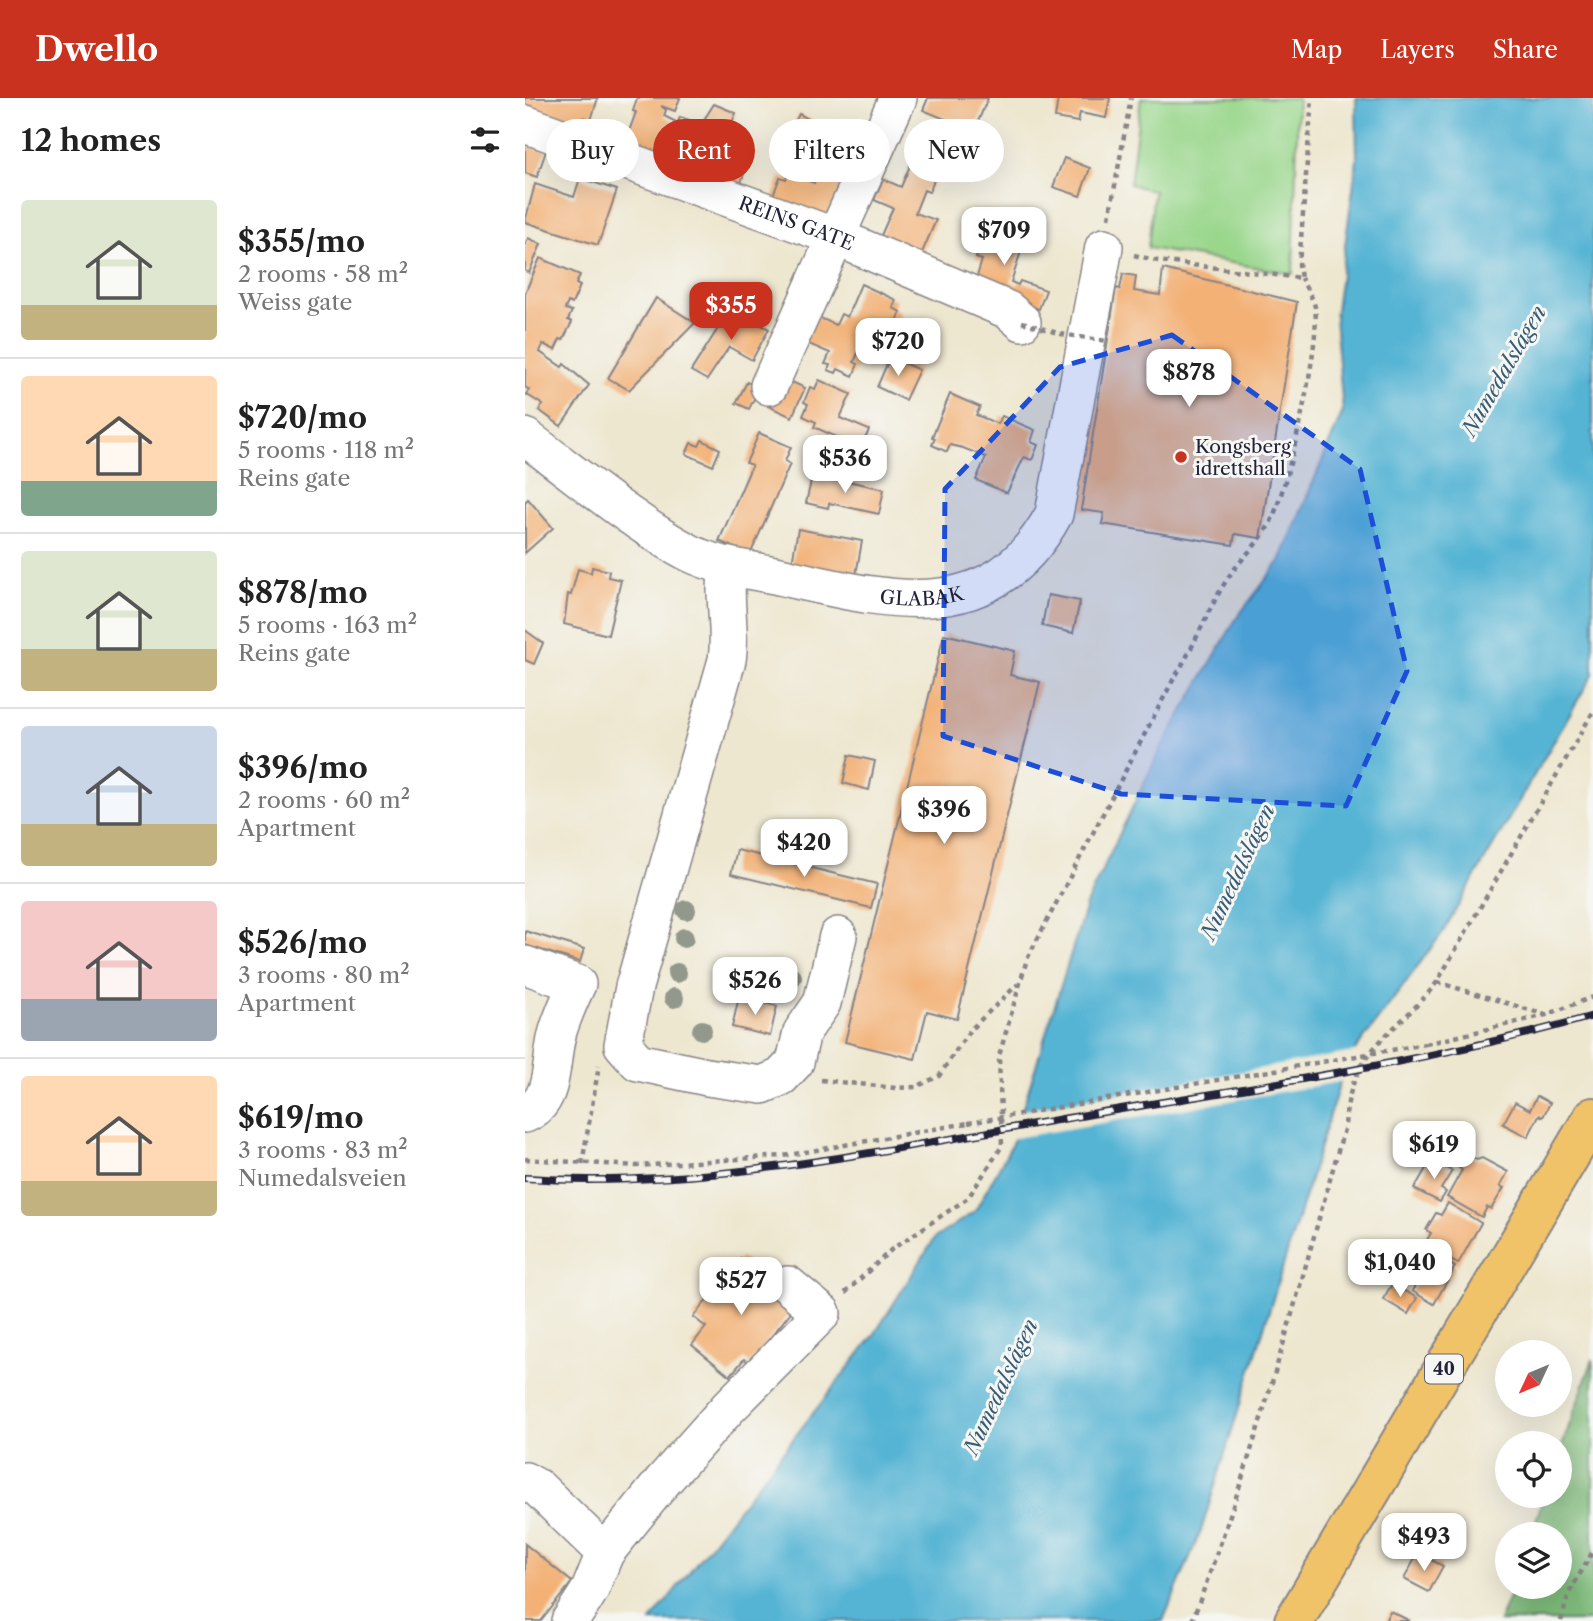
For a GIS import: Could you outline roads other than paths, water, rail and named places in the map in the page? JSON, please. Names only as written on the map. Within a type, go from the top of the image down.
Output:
[{"type":"main road","name":"40","points":[[1294,1621],[1593,1117]]},
{"type":"street","points":[[769,386],[898,98]]},
{"type":"street","name":"REINS GATE","points":[[525,124],[836,237],[1008,310],[1022,322]]},
{"type":"street","name":"GLABAK","points":[[525,437],[651,528],[691,553],[728,566],[855,593],[916,601],[974,589],[1017,566],[1039,543],[1055,514],[1104,247]]},
{"type":"street","points":[[728,566],[723,590],[730,638],[727,660],[634,987],[623,1045],[638,1062],[707,1077],[762,1085],[781,1077],[795,1062],[802,1032],[822,1003],[838,936]]},
{"type":"street","points":[[525,965],[577,984],[634,987]]},
{"type":"street","points":[[525,1114],[534,1111],[547,1093],[557,1032],[577,984]]},
{"type":"street","points":[[570,1621],[590,1590],[605,1553],[694,1445],[765,1374],[790,1342],[823,1313],[788,1285]]},
{"type":"street","points":[[525,1481],[538,1488],[605,1553]]},
{"type":"water","name":"Numedalslågen","points":[[1356,98],[1593,98],[1593,674],[1443,932],[1346,1063],[1201,1531],[1163,1621],[651,1621],[874,1335],[935,1238],[975,1211],[1011,1146],[1087,902],[1157,756],[1236,619],[1280,561],[1343,411],[1335,317],[1357,160]]},
{"type":"railway","points":[[525,1178],[666,1178],[807,1163],[1341,1072],[1468,1047],[1593,1016]]},
{"type":"place","name":"Kongsberg idrettshall","points":[[1181,457]]}]
